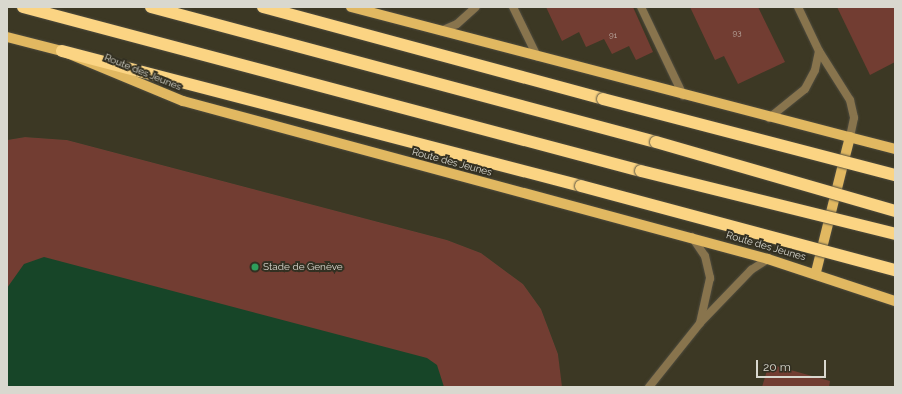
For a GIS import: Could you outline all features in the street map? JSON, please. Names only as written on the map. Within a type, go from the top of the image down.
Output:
[{"type":"highway","points":[[23,7],[641,172],[895,234]]},
{"type":"highway","points":[[151,7],[656,142],[895,211]]},
{"type":"highway","points":[[263,7],[603,99],[895,175]]},
{"type":"highway","points":[[62,52],[581,186],[895,270]]},
{"type":"main road","points":[[351,7],[770,118],[895,149]]},
{"type":"main road","name":"Route des Jeunes","points":[[7,37],[62,52],[183,101],[768,258],[816,272],[895,301]]},
{"type":"main road","points":[[816,272],[850,137]]},
{"type":"street","points":[[441,31],[457,24],[476,7]]},
{"type":"street","points":[[513,7],[537,56]]},
{"type":"street","points":[[641,7],[683,95]]},
{"type":"street","points":[[798,7],[819,51],[850,100],[854,118],[850,137]]},
{"type":"street","points":[[770,118],[805,89],[815,70],[819,51]]},
{"type":"street","points":[[692,238],[705,256],[710,278],[700,323]]},
{"type":"street","points":[[649,387],[700,323],[751,270],[768,258]]},
{"type":"shaded area","points":[[7,7],[895,7],[895,387],[7,387]]},
{"type":"green space","name":"Stade de Genève","points":[[25,137],[67,140],[447,240],[481,253],[523,284],[541,309],[558,354],[561,387],[7,387],[7,140]]},
{"type":"building","points":[[546,7],[633,7],[653,52],[636,60],[629,46],[612,54],[604,39],[586,47],[579,32],[562,41]]},
{"type":"building","points":[[690,7],[758,7],[785,62],[738,84],[724,56],[715,60]]},
{"type":"building","points":[[837,7],[895,7],[895,62],[870,75]]},
{"type":"building","name":"Stade de Genève","points":[[25,137],[67,140],[447,240],[481,253],[523,284],[541,309],[558,354],[562,387],[444,387],[437,365],[427,358],[44,257],[24,264],[7,288],[7,140]]},
{"type":"building","points":[[769,364],[830,381],[829,387],[762,387]]},
{"type":"place","name":"Stade de Genève","points":[[255,267]]}]
